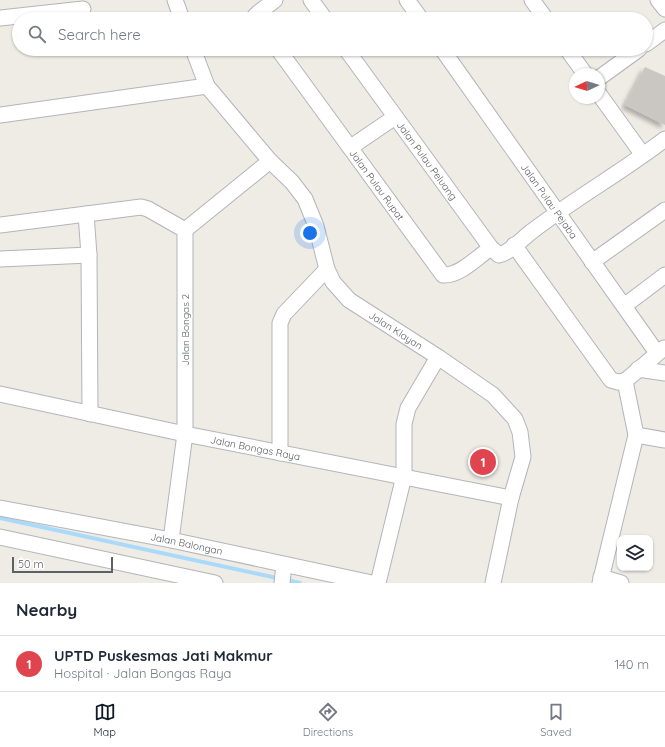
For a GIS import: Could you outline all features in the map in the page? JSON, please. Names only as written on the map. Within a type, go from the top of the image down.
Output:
[{"type":"street","points":[[175,0],[179,12]]},
{"type":"street","points":[[259,12],[275,0]]},
{"type":"street","points":[[311,0],[320,12]]},
{"type":"street","points":[[408,0],[416,12]]},
{"type":"street","points":[[532,0],[541,12]]},
{"type":"street","points":[[658,0],[665,9]]},
{"type":"street","points":[[26,12],[52,6],[82,9]]},
{"type":"street","points":[[0,18],[12,15]]},
{"type":"street","points":[[653,39],[665,30]]},
{"type":"street","name":"Jalan Klayan","points":[[196,56],[207,86],[270,161],[292,182],[305,199],[316,226],[327,269],[333,282],[349,300],[438,357],[493,395],[515,419],[520,432],[522,457],[511,498],[493,583]]},
{"type":"street","name":"Jalan Pulau Rupat","points":[[283,56],[443,275],[458,272],[491,248]]},
{"type":"street","name":"Jalan Pulau Peluang","points":[[351,56],[491,248]]},
{"type":"street","name":"Jalan Pulau Pejaba","points":[[447,56],[624,306],[661,350]]},
{"type":"street","points":[[572,56],[581,68]]},
{"type":"street","points":[[605,74],[629,56]]},
{"type":"street","points":[[0,115],[207,86]]},
{"type":"street","points":[[605,102],[643,155]]},
{"type":"street","points":[[351,147],[395,117]]},
{"type":"street","points":[[491,248],[496,254],[501,255],[557,212],[643,155],[665,138]]},
{"type":"street","points":[[0,225],[141,207],[148,209],[184,230],[270,161]]},
{"type":"street","points":[[592,262],[665,210]]},
{"type":"street","points":[[86,214],[89,255],[90,414]]},
{"type":"street","name":"Jalan Bongas 2","points":[[171,540],[185,434],[184,230]]},
{"type":"street","points":[[514,245],[611,380],[618,382],[625,381],[661,350]]},
{"type":"street","points":[[0,258],[89,255]]},
{"type":"street","points":[[280,453],[280,323],[284,314],[327,269]]},
{"type":"street","points":[[624,306],[665,275]]},
{"type":"street","points":[[378,583],[404,476],[404,424],[408,408],[438,357]]},
{"type":"street","points":[[638,369],[665,373]]},
{"type":"street","points":[[621,583],[601,580],[636,435],[625,381]]},
{"type":"street","name":"Jalan Bongas Raya","points":[[0,394],[185,434],[511,498]]},
{"type":"street","points":[[636,435],[665,440]]},
{"type":"street","name":"Jalan Balongan","points":[[0,508],[171,540],[283,574],[372,583]]},
{"type":"street","points":[[0,536],[215,583]]},
{"type":"building","points":[[645,67],[665,76],[665,125],[625,105]]},
{"type":"waterway","points":[[0,518],[300,583]]},
{"type":"place","name":"UPTD Puskesmas Jati Makmur","points":[[483,462]]}]
